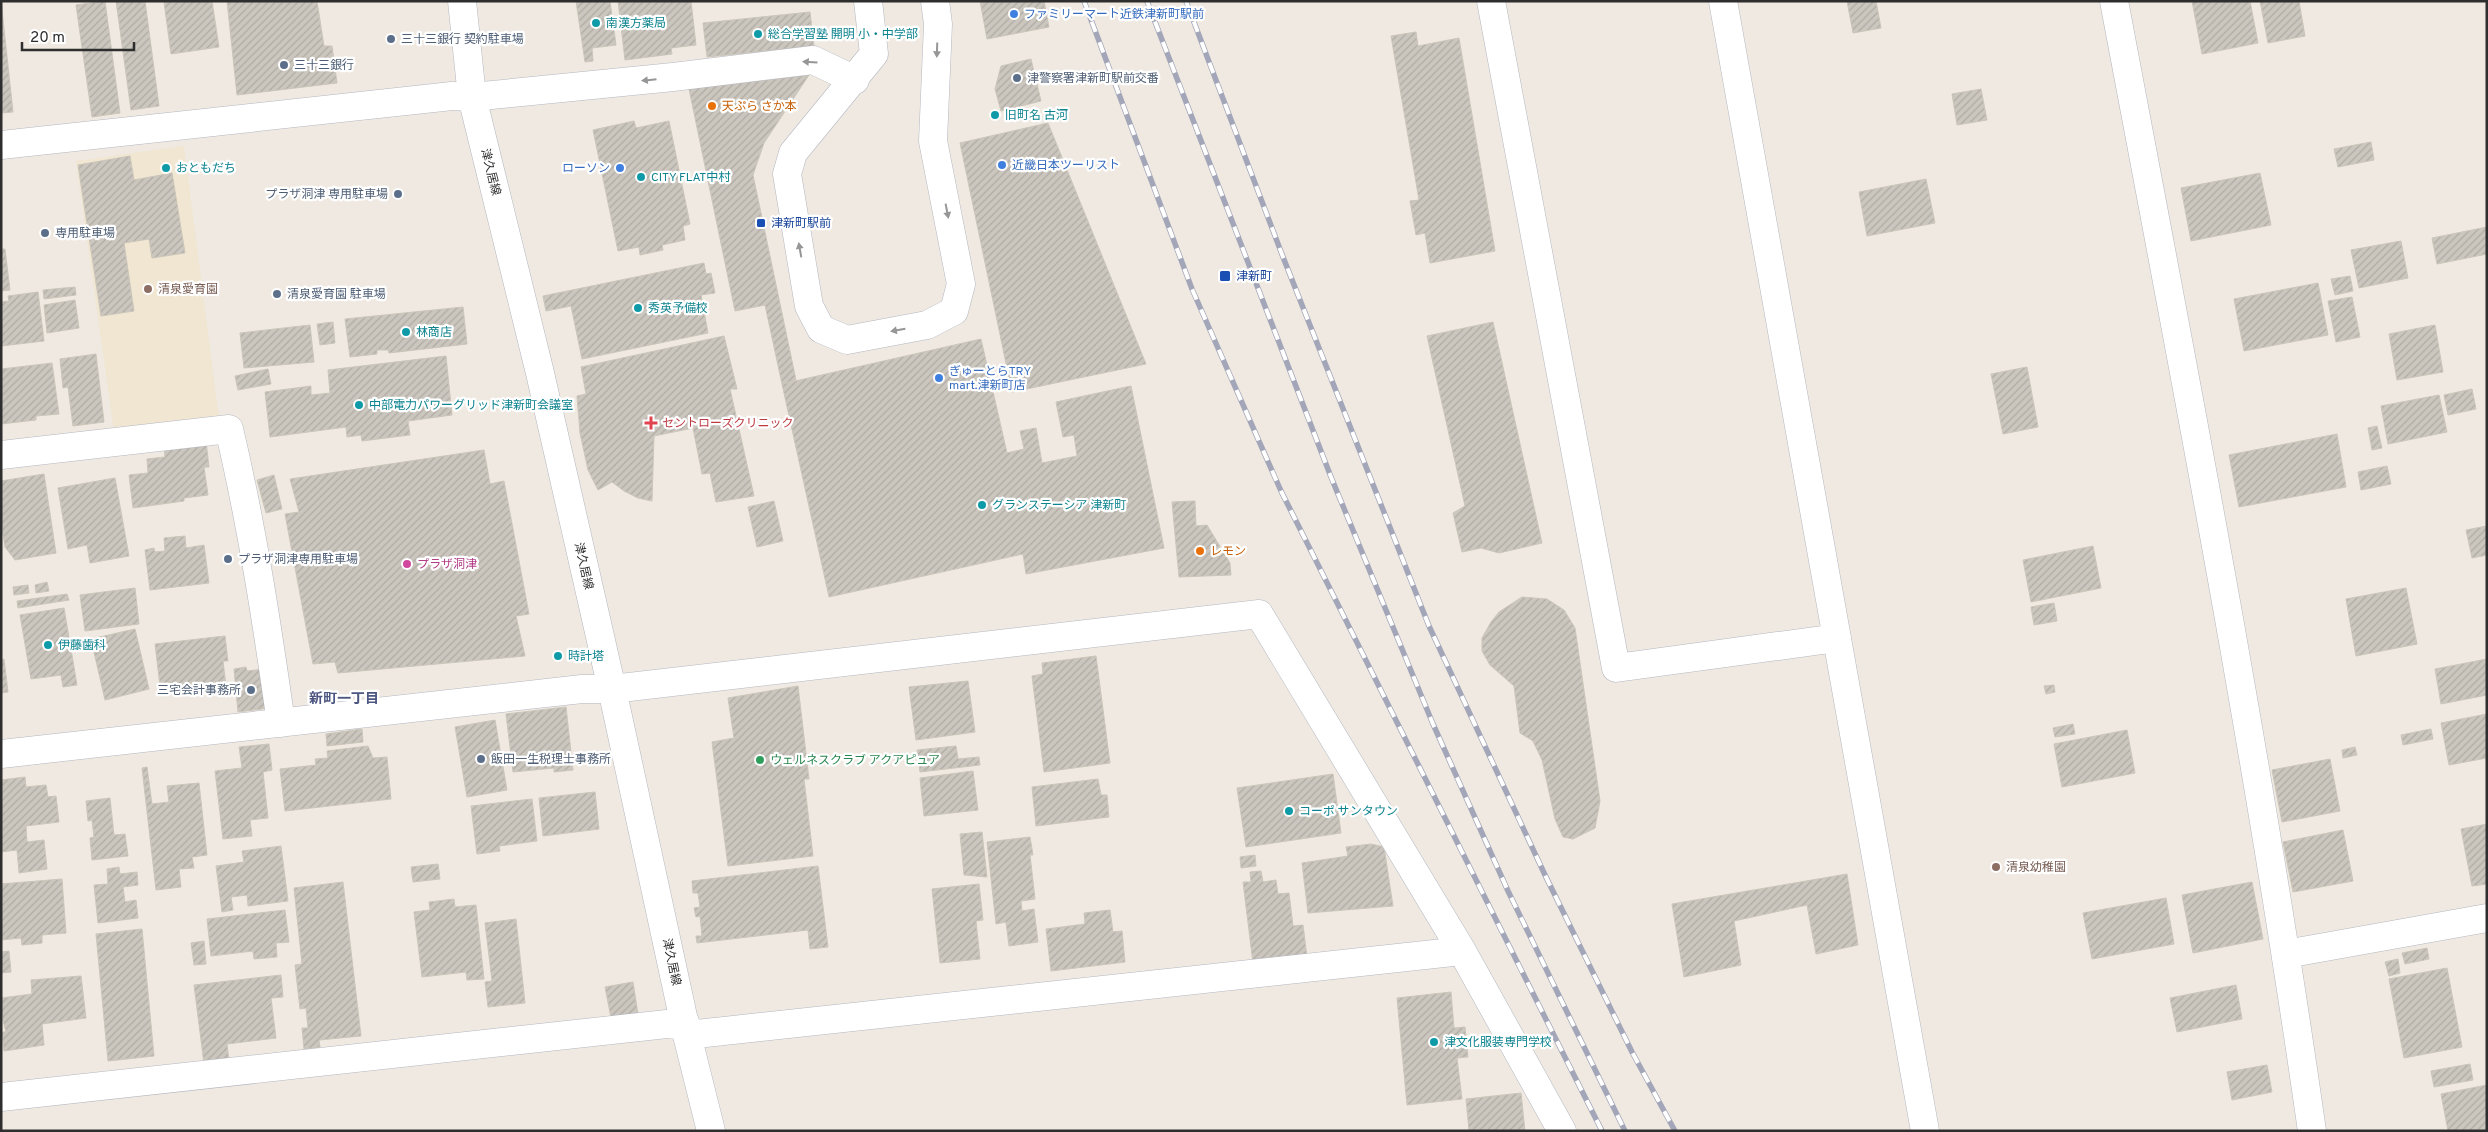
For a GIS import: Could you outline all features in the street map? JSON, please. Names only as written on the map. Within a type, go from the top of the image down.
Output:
[{"type":"street","name":"津久居線","points":[[462,1],[472,96],[540,373],[612,688],[686,1029],[711,1131]]},
{"type":"street","points":[[868,1],[874,54],[855,80],[793,153],[787,174],[809,306],[821,329],[847,340],[927,325],[954,311],[961,284],[933,141],[938,24],[936,1]]},
{"type":"street","points":[[1491,1],[1616,668],[1837,638]]},
{"type":"street","points":[[1723,1],[1925,1131]]},
{"type":"street","points":[[2114,1],[2206,489],[2286,954],[2312,1131]]},
{"type":"street","points":[[1,145],[394,104],[452,96],[472,96],[673,77],[813,60],[855,80]]},
{"type":"street","points":[[1,455],[229,429],[245,496],[263,595],[281,723]]},
{"type":"street","points":[[1,754],[572,690],[612,688],[1259,614],[1462,951],[1562,1131]]},
{"type":"street","points":[[2286,954],[2487,918]]},
{"type":"street","points":[[1,1097],[1462,951]]},
{"type":"shaded area","name":"清泉愛育園","points":[[184,146],[219,418],[114,432],[76,161]]},
{"type":"building","points":[[1,1],[13,112],[1,113]]},
{"type":"building","points":[[105,1],[120,113],[92,117],[76,5]]},
{"type":"building","points":[[116,1],[145,1],[159,106],[131,110]]},
{"type":"building","points":[[212,1],[219,47],[171,54],[164,2]]},
{"type":"building","name":"三十三銀行","points":[[227,1],[317,1],[324,46],[332,46],[337,83],[237,95]]},
{"type":"building","name":"南漢方薬局","points":[[576,1],[610,1],[616,45],[592,48],[593,61],[585,62]]},
{"type":"building","points":[[618,1],[691,1],[696,45],[671,48],[672,54],[625,60]]},
{"type":"building","name":"ファミリーマート近鉄津新町駅前","points":[[980,1],[1044,1],[1049,27],[987,39]]},
{"type":"building","points":[[1847,1],[1876,1],[1881,28],[1853,33]]},
{"type":"building","points":[[2192,1],[2250,1],[2258,43],[2202,54]]},
{"type":"building","points":[[2260,1],[2299,1],[2305,36],[2268,43]]},
{"type":"building","name":"総合学習塾 開明 小・中学部","points":[[810,12],[814,46],[707,57],[703,23]]},
{"type":"building","points":[[1416,32],[1418,46],[1459,38],[1495,251],[1430,263],[1425,233],[1416,235],[1410,201],[1419,200],[1391,36]]},
{"type":"building","name":"津警察署津新町駅前交番","points":[[1031,59],[1041,101],[1001,111],[995,89],[1001,66]]},
{"type":"building","points":[[809,75],[764,143],[753,175],[796,380],[782,384],[765,305],[735,311],[689,89]]},
{"type":"building","points":[[1981,89],[1987,120],[1957,125],[1952,94]]},
{"type":"building","name":"CITY FLAT中村","points":[[634,121],[636,128],[669,121],[690,224],[683,226],[685,240],[662,245],[663,250],[640,255],[639,247],[618,251],[593,130]]},
{"type":"building","points":[[1048,123],[1146,364],[1012,392],[960,143]]},
{"type":"building","points":[[2371,142],[2374,160],[2338,167],[2334,149]]},
{"type":"building","points":[[130,156],[134,180],[172,173],[185,253],[152,258],[149,239],[124,243],[134,311],[101,316],[78,165]]},
{"type":"building","points":[[2260,173],[2271,225],[2191,241],[2181,188]]},
{"type":"building","points":[[1926,179],[1935,223],[1867,236],[1859,192]]},
{"type":"building","points":[[2487,227],[2487,254],[2437,264],[2432,238]]},
{"type":"building","points":[[2401,241],[2408,278],[2359,288],[2351,250]]},
{"type":"building","points":[[1,249],[5,249],[10,290],[1,291]]},
{"type":"building","name":"秀英予備校","points":[[704,263],[706,274],[711,273],[715,293],[701,295],[708,333],[582,359],[571,306],[546,311],[543,296]]},
{"type":"building","points":[[2350,276],[2353,291],[2335,295],[2331,279]]},
{"type":"building","points":[[2318,283],[2328,335],[2244,351],[2234,299]]},
{"type":"building","points":[[75,287],[76,295],[44,299],[43,290]]},
{"type":"building","points":[[38,292],[44,341],[1,346],[1,302],[9,301],[8,296]]},
{"type":"building","points":[[2352,297],[2360,337],[2336,342],[2328,301]]},
{"type":"building","points":[[75,300],[79,328],[47,333],[44,305]]},
{"type":"building","name":"林商店","points":[[463,307],[467,344],[389,353],[388,350],[377,350],[377,354],[350,357],[345,319]]},
{"type":"building","points":[[333,322],[335,343],[320,345],[317,324]]},
{"type":"building","points":[[1493,322],[1542,543],[1499,553],[1481,548],[1462,552],[1453,513],[1465,506],[1427,336]]},
{"type":"building","points":[[310,325],[314,362],[244,368],[240,333]]},
{"type":"building","points":[[2435,325],[2443,372],[2397,380],[2389,334]]},
{"type":"building","points":[[724,336],[737,389],[730,389],[754,496],[716,502],[710,473],[702,474],[693,428],[654,436],[652,501],[638,498],[612,482],[598,490],[588,470],[580,433],[577,396],[586,394],[581,367]]},
{"type":"building","name":"グランステーシア 津新町","points":[[981,339],[1007,453],[1024,449],[1020,431],[1036,428],[1042,463],[1077,456],[1074,435],[1063,437],[1056,402],[1131,386],[1164,548],[1026,574],[1023,554],[829,597],[782,384]]},
{"type":"building","points":[[96,354],[104,422],[73,426],[68,387],[63,388],[60,359]]},
{"type":"building","name":"中部電力パワーグリッド津新町会議室","points":[[446,356],[452,415],[408,421],[410,435],[362,441],[361,435],[347,437],[346,427],[270,437],[265,392],[311,386],[311,395],[330,393],[328,370]]},
{"type":"building","points":[[52,363],[59,414],[36,416],[36,420],[1,424],[1,369]]},
{"type":"building","points":[[2027,367],[2038,427],[2003,434],[1991,374]]},
{"type":"building","points":[[268,369],[271,384],[238,390],[235,376]]},
{"type":"building","points":[[2472,389],[2476,409],[2448,415],[2444,395]]},
{"type":"building","points":[[2439,395],[2447,432],[2388,444],[2381,406]]},
{"type":"building","points":[[2377,426],[2382,448],[2372,450],[2368,428]]},
{"type":"building","points":[[2337,434],[2346,487],[2239,507],[2229,455]]},
{"type":"building","points":[[206,441],[209,467],[204,467],[208,495],[184,498],[184,501],[133,508],[129,475],[148,473],[147,459],[165,457],[164,446]]},
{"type":"building","name":"プラザ洞津","points":[[484,450],[490,484],[504,481],[529,614],[516,616],[525,656],[338,673],[335,662],[313,664],[285,514],[299,512],[290,479]]},
{"type":"building","points":[[2387,466],[2391,484],[2361,490],[2358,472]]},
{"type":"building","points":[[44,474],[56,553],[15,560],[5,547],[1,521],[1,481]]},
{"type":"building","points":[[274,475],[282,509],[266,513],[257,480]]},
{"type":"building","points":[[115,478],[129,556],[90,563],[87,545],[68,549],[58,488]]},
{"type":"building","points":[[774,501],[783,541],[757,547],[748,507]]},
{"type":"building","points":[[1195,501],[1196,526],[1207,525],[1230,563],[1231,575],[1179,577],[1172,502]]},
{"type":"building","points":[[2487,526],[2487,555],[2472,558],[2466,530]]},
{"type":"building","points":[[185,536],[186,548],[204,545],[209,583],[150,590],[145,550],[154,548],[155,552],[165,551],[164,538]]},
{"type":"building","points":[[2093,546],[2101,588],[2031,602],[2023,560]]},
{"type":"building","points":[[47,582],[49,591],[36,593],[35,585]]},
{"type":"building","points":[[28,585],[29,593],[14,595],[13,587]]},
{"type":"building","points":[[135,588],[139,624],[85,631],[80,595]]},
{"type":"building","points":[[2406,588],[2417,644],[2356,656],[2346,599]]},
{"type":"building","points":[[67,594],[69,600],[18,608],[17,601]]},
{"type":"building","points":[[1522,597],[1547,599],[1564,610],[1575,628],[1600,801],[1595,828],[1573,839],[1563,837],[1555,819],[1542,760],[1533,741],[1520,733],[1514,686],[1490,665],[1482,651],[1482,638],[1491,622],[1499,612]]},
{"type":"building","points":[[2054,603],[2057,621],[2034,625],[2031,607]]},
{"type":"building","name":"伊藤歯科","points":[[64,608],[77,685],[63,687],[61,675],[31,679],[20,615]]},
{"type":"building","points":[[135,629],[149,689],[105,700],[91,639]]},
{"type":"building","points":[[225,636],[228,661],[223,661],[226,686],[161,694],[155,644]]},
{"type":"building","points":[[1096,656],[1110,763],[1044,772],[1032,676],[1043,674],[1042,663]]},
{"type":"building","points":[[4,659],[8,692],[1,693],[1,660]]},
{"type":"building","points":[[2487,659],[2487,695],[2441,704],[2435,669]]},
{"type":"building","name":"三宅会計事務所","points":[[246,667],[247,671],[265,669],[269,708],[238,712],[234,669]]},
{"type":"building","points":[[968,681],[975,732],[916,740],[909,687]]},
{"type":"building","points":[[2054,685],[2055,692],[2046,694],[2044,686]]},
{"type":"building","name":"ウェルネスクラブ アクアピュア","points":[[798,686],[809,779],[804,779],[813,856],[728,866],[712,742],[734,738],[728,698]]},
{"type":"building","points":[[566,707],[573,770],[554,772],[554,768],[513,772],[506,714]]},
{"type":"building","points":[[2487,714],[2487,758],[2449,765],[2441,723]]},
{"type":"building","name":"飯田一生税理士事務所","points":[[495,720],[507,790],[467,797],[455,727]]},
{"type":"building","points":[[2073,724],[2075,734],[2055,737],[2053,728]]},
{"type":"building","points":[[362,729],[363,742],[327,746],[326,734]]},
{"type":"building","points":[[2431,729],[2433,739],[2403,745],[2401,735]]},
{"type":"building","points":[[2127,730],[2135,773],[2062,787],[2054,744]]},
{"type":"building","points":[[269,744],[272,770],[263,772],[268,818],[250,820],[252,836],[223,839],[215,771],[242,768],[239,747]]},
{"type":"building","points":[[368,746],[373,758],[387,757],[391,799],[285,811],[280,769],[316,765],[315,759],[328,758],[327,751]]},
{"type":"building","points":[[956,746],[958,759],[979,757],[980,765],[920,772],[917,750]]},
{"type":"building","points":[[2355,747],[2357,755],[2343,758],[2342,750]]},
{"type":"building","points":[[2330,759],[2340,811],[2282,822],[2272,770]]},
{"type":"building","points":[[147,767],[152,804],[169,802],[167,786],[199,783],[207,855],[192,857],[194,868],[179,869],[181,887],[156,890],[142,768]]},
{"type":"building","points":[[973,771],[978,810],[924,816],[920,778]]},
{"type":"building","name":"コーポ サンタウン","points":[[1333,774],[1341,833],[1246,847],[1237,788]]},
{"type":"building","points":[[25,777],[26,787],[46,785],[48,797],[56,796],[59,822],[26,826],[27,842],[44,840],[47,869],[19,873],[17,850],[1,852],[1,780]]},
{"type":"building","points":[[1098,779],[1101,795],[1107,795],[1109,817],[1036,826],[1032,787]]},
{"type":"building","points":[[595,792],[599,829],[543,836],[539,798]]},
{"type":"building","points":[[110,798],[114,835],[125,834],[128,856],[92,860],[90,838],[94,837],[92,820],[88,821],[86,801]]},
{"type":"building","points":[[532,799],[537,841],[499,846],[500,851],[477,854],[471,806]]},
{"type":"building","points":[[2487,824],[2487,884],[2472,886],[2461,829]]},
{"type":"building","points":[[2343,830],[2353,881],[2293,892],[2283,842]]},
{"type":"building","points":[[982,832],[987,877],[964,875],[960,834]]},
{"type":"building","points":[[1030,837],[1033,855],[1030,855],[1035,899],[1021,901],[1022,911],[1034,909],[1038,942],[1009,946],[1006,922],[996,924],[987,842]]},
{"type":"building","points":[[1371,844],[1384,847],[1393,906],[1308,913],[1302,863],[1348,856],[1346,847]]},
{"type":"building","points":[[281,846],[288,901],[248,906],[247,895],[231,897],[233,910],[222,912],[216,866],[244,862],[242,851]]},
{"type":"building","points":[[1255,855],[1256,866],[1241,868],[1240,857]]},
{"type":"building","points":[[438,864],[440,879],[413,882],[411,867]]},
{"type":"building","points":[[818,866],[828,947],[810,949],[808,930],[697,943],[696,936],[702,936],[700,916],[696,917],[694,908],[700,907],[698,893],[693,893],[692,881]]},
{"type":"building","points":[[119,867],[120,874],[137,872],[138,885],[123,887],[125,902],[136,900],[138,918],[98,923],[94,885],[108,884],[107,869]]},
{"type":"building","points":[[1261,871],[1263,882],[1276,880],[1278,894],[1289,893],[1293,926],[1303,925],[1307,957],[1253,963],[1243,882],[1251,882],[1250,872]]},
{"type":"building","points":[[1847,874],[1858,945],[1816,954],[1807,905],[1734,921],[1741,965],[1684,977],[1672,904]]},
{"type":"building","points":[[62,879],[66,933],[42,935],[42,943],[22,945],[21,938],[1,940],[1,884]]},
{"type":"building","points":[[343,882],[361,1036],[319,1040],[320,1047],[304,1049],[302,1028],[308,1028],[306,1008],[300,1009],[295,965],[302,964],[294,888]]},
{"type":"building","points":[[2252,882],[2263,939],[2193,953],[2182,895]]},
{"type":"building","points":[[979,884],[983,920],[976,921],[980,959],[940,963],[932,889]]},
{"type":"building","points":[[2166,898],[2174,944],[2092,959],[2083,913]]},
{"type":"building","points":[[454,899],[455,907],[476,905],[484,979],[467,980],[466,972],[422,977],[414,912],[430,910],[429,902]]},
{"type":"building","points":[[285,910],[289,942],[276,943],[277,957],[254,959],[253,951],[211,956],[207,919]]},
{"type":"building","points":[[1110,910],[1113,932],[1122,931],[1125,962],[1051,971],[1046,929],[1085,924],[1084,913]]},
{"type":"building","points":[[516,919],[525,1003],[488,1007],[485,982],[492,981],[485,923]]},
{"type":"building","points":[[142,929],[154,1056],[108,1061],[96,934]]},
{"type":"building","points":[[204,941],[206,964],[194,965],[191,943]]},
{"type":"building","points":[[2427,948],[2429,959],[2405,964],[2402,953]]},
{"type":"building","points":[[9,951],[11,972],[1,973],[1,952]]},
{"type":"building","points":[[2398,959],[2400,973],[2389,976],[2385,962]]},
{"type":"building","points":[[2447,968],[2462,1047],[2404,1058],[2389,979]]},
{"type":"building","points":[[281,975],[283,997],[271,998],[276,1038],[227,1044],[229,1061],[204,1064],[194,985]]},
{"type":"building","points":[[81,976],[86,1018],[42,1024],[44,1045],[4,1051],[2,1032],[6,1032],[1,1013],[1,998],[32,994],[31,980]]},
{"type":"building","points":[[633,982],[638,1014],[611,1018],[605,987]]},
{"type":"building","points":[[2236,985],[2242,1019],[2177,1032],[2170,998]]},
{"type":"building","name":"津文化服装専門学校","points":[[1451,992],[1454,1028],[1465,1027],[1468,1057],[1457,1058],[1462,1099],[1407,1105],[1397,998]]},
{"type":"building","points":[[2470,1064],[2473,1080],[2434,1087],[2431,1071]]},
{"type":"building","points":[[2267,1065],[2272,1092],[2232,1100],[2227,1072]]},
{"type":"building","points":[[2487,1085],[2487,1131],[2448,1131],[2441,1094]]},
{"type":"building","points":[[1521,1093],[1525,1131],[1469,1131],[1466,1099]]},
{"type":"railway","points":[[1084,1],[1192,289],[1281,491],[1602,1131]]},
{"type":"railway","points":[[1147,1],[1331,477],[1433,724],[1508,891],[1625,1131]]},
{"type":"railway","points":[[1186,1],[1283,257],[1429,626],[1545,875],[1632,1052],[1675,1131]]},
{"type":"place","name":"ファミリーマート近鉄津新町駅前","points":[[1014,14]]},
{"type":"place","name":"南漢方薬局","points":[[596,23]]},
{"type":"place","name":"総合学習塾 開明 小・中学部","points":[[758,34]]},
{"type":"place","name":"三十三銀行 契約駐車場","points":[[391,39]]},
{"type":"place","name":"三十三銀行","points":[[284,65]]},
{"type":"place","name":"津警察署津新町駅前交番","points":[[1017,78]]},
{"type":"place","name":"天ぷら さか本","points":[[712,106]]},
{"type":"place","name":"旧町名 古河","points":[[995,115]]},
{"type":"place","name":"近畿日本ツーリスト","points":[[1002,165]]},
{"type":"place","name":"おともだち","points":[[166,168]]},
{"type":"place","name":"ローソン","points":[[620,168]]},
{"type":"place","name":"CITY FLAT中村","points":[[641,177]]},
{"type":"place","name":"プラザ洞津 専用駐車場","points":[[398,194]]},
{"type":"place","name":"津新町駅前","points":[[761,223]]},
{"type":"place","name":"専用駐車場","points":[[45,233]]},
{"type":"place","name":"津新町","points":[[1225,276]]},
{"type":"place","name":"清泉愛育園","points":[[148,289]]},
{"type":"place","name":"清泉愛育園 駐車場","points":[[277,294]]},
{"type":"place","name":"秀英予備校","points":[[638,308]]},
{"type":"place","name":"林商店","points":[[406,332]]},
{"type":"place","name":"ぎゅーとらTRY mart.津新町店","points":[[939,378]]},
{"type":"place","name":"中部電力パワーグリッド津新町会議室","points":[[359,405]]},
{"type":"place","name":"セントローズクリニック","points":[[651,423]]},
{"type":"place","name":"グランステーシア 津新町","points":[[982,505]]},
{"type":"place","name":"レモン","points":[[1200,551]]},
{"type":"place","name":"プラザ洞津専用駐車場","points":[[228,559]]},
{"type":"place","name":"プラザ洞津","points":[[407,564]]},
{"type":"place","name":"伊藤歯科","points":[[48,645]]},
{"type":"place","name":"時計塔","points":[[558,656]]},
{"type":"place","name":"三宅会計事務所","points":[[251,690]]},
{"type":"place","name":"飯田一生税理士事務所","points":[[481,759]]},
{"type":"place","name":"ウェルネスクラブ アクアピュア","points":[[760,760]]},
{"type":"place","name":"コーポ サンタウン","points":[[1289,811]]},
{"type":"place","name":"清泉幼稚園","points":[[1996,867]]},
{"type":"place","name":"津文化服装専門学校","points":[[1434,1042]]},
{"type":"district","name":"新町一丁目","points":[[344,698]]}]
